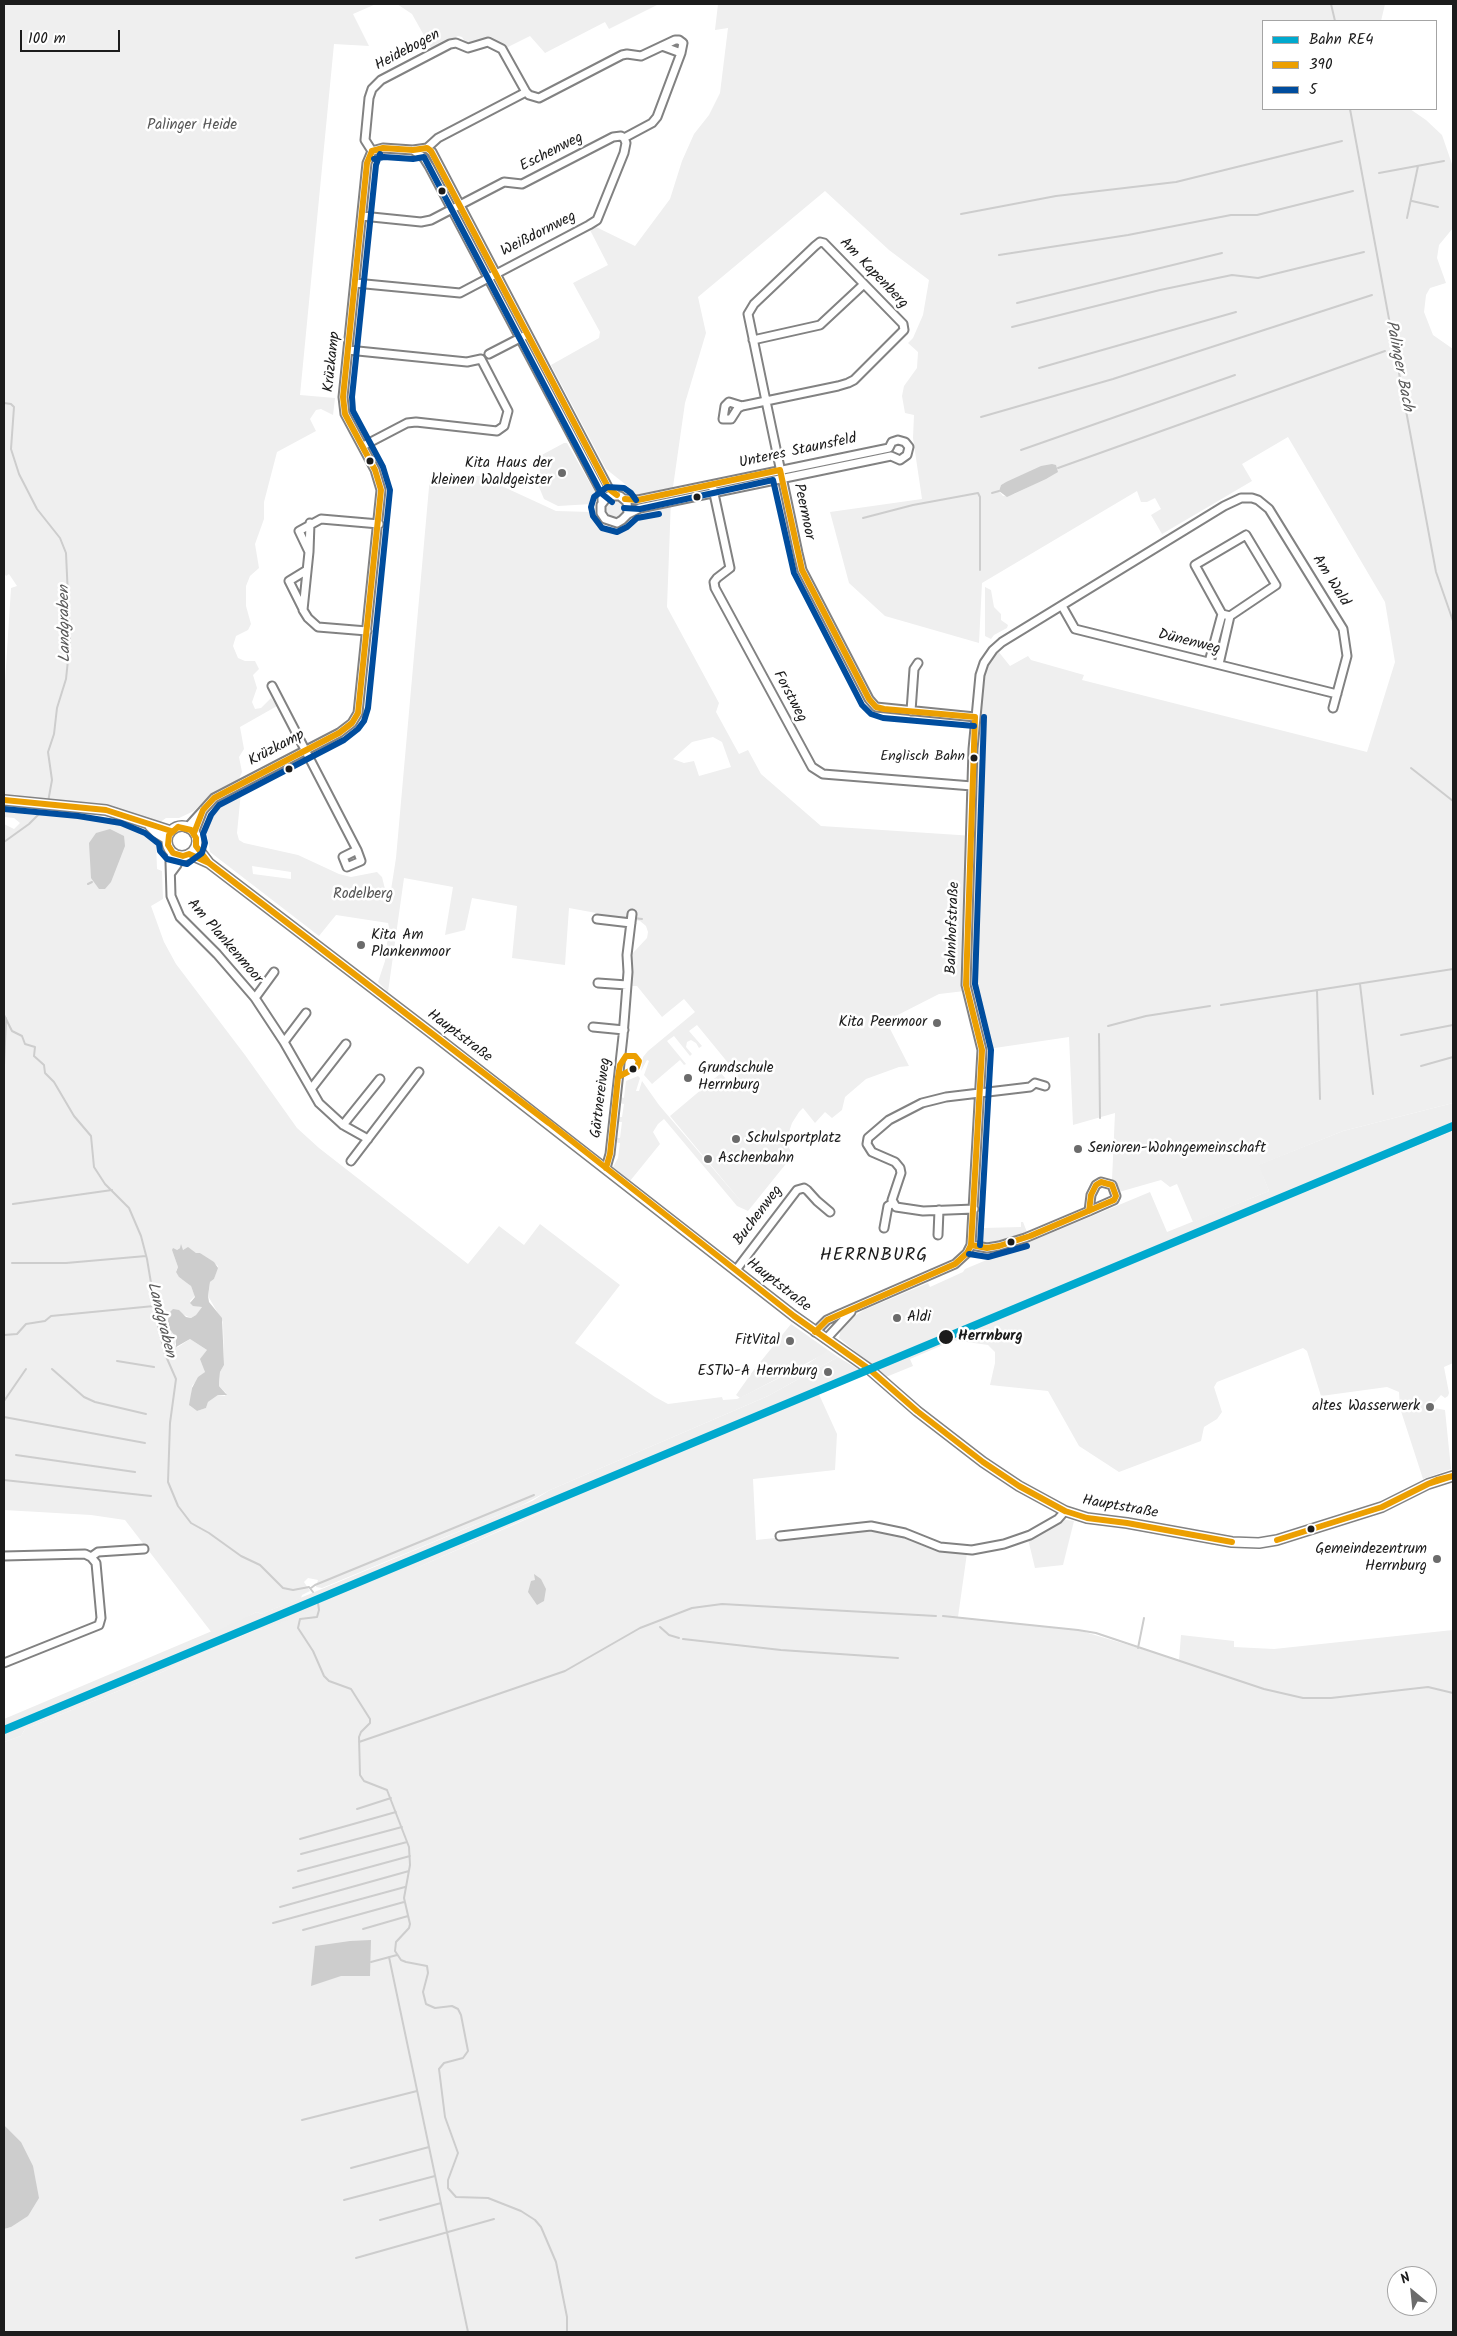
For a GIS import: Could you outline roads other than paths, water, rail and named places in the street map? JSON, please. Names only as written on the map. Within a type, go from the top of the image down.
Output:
[{"type":"main road","points":[[4,800],[106,810],[123,814],[169,835]]},
{"type":"main road","points":[[190,830],[178,827],[169,835],[168,847],[176,854],[189,854],[196,846]]},
{"type":"main road","name":"Hauptstraße","points":[[190,830],[196,846],[209,863]]},
{"type":"main road","name":"Hauptstraße","points":[[189,854],[209,863],[606,1168],[815,1332],[869,1369],[917,1411],[983,1462],[1019,1486],[1065,1511],[1087,1518],[1127,1523],[1232,1542],[1259,1543],[1277,1540],[1382,1507],[1428,1484],[1453,1476]]},
{"type":"street","points":[[372,151],[383,148],[413,150],[427,148],[438,138],[526,92],[534,97],[545,96],[622,55],[641,56],[672,40],[679,40],[683,43],[681,53],[662,46]]},
{"type":"street","name":"Heidebogen","points":[[372,151],[365,140],[365,130],[369,98],[375,84],[450,44],[456,43],[468,48],[488,42],[502,49],[526,92]]},
{"type":"street","name":"Eschenweg","points":[[362,216],[421,222],[431,220],[505,182],[522,184],[613,137],[621,136],[624,138],[655,121],[681,53]]},
{"type":"street","name":"Weißdornweg","points":[[488,278],[597,220],[624,153],[626,144],[624,138]]},
{"type":"street","points":[[427,148],[432,152],[609,489],[625,499],[628,505],[628,514]]},
{"type":"street","points":[[413,150],[426,160],[598,486],[603,496],[602,501]]},
{"type":"street","name":"Krüzkamp","points":[[190,830],[214,798],[348,727],[356,717],[379,524],[381,485],[344,408],[343,397],[367,163],[372,151]]},
{"type":"street","name":"Peermoor","points":[[824,243],[820,242],[814,246],[750,309],[748,314],[802,570],[869,699],[876,707],[975,717]]},
{"type":"street","name":"Am Kapenberg","points":[[766,400],[848,384],[904,330],[903,324],[824,243]]},
{"type":"street","points":[[355,282],[457,294],[488,278]]},
{"type":"street","points":[[753,340],[820,325],[864,284]]},
{"type":"street","points":[[348,350],[467,362],[484,357],[527,334]]},
{"type":"street","points":[[362,446],[407,423],[501,430],[506,422],[508,411],[484,357]]},
{"type":"street","points":[[742,406],[766,400]]},
{"type":"street","name":"Unteres Staunsfeld","points":[[602,501],[600,510],[607,521],[617,523],[628,514],[640,508],[891,456],[897,459],[905,458],[908,447],[905,442],[898,440],[892,442],[889,448],[638,500],[625,499]]},
{"type":"street","points":[[889,448],[891,456]]},
{"type":"street","points":[[712,484],[714,493]]},
{"type":"street","name":"Forstweg","points":[[714,493],[730,568],[714,582],[715,588],[812,767],[823,774],[972,786]]},
{"type":"street","points":[[602,501],[608,496],[617,495]]},
{"type":"street","name":"Am Wald","points":[[1062,606],[1232,501],[1252,498],[1258,500],[1269,509],[1343,629],[1348,656],[1333,708]]},
{"type":"street","points":[[309,552],[299,530],[310,523],[321,519],[379,524]]},
{"type":"street","points":[[303,610],[310,523]]},
{"type":"street","points":[[1209,662],[1222,614],[1195,565],[1246,535],[1276,585],[1230,616],[1218,664]]},
{"type":"street","points":[[307,570],[289,581],[311,623],[318,627],[367,631]]},
{"type":"street","name":"Bahnhofstraße","points":[[971,1245],[982,1044],[966,985],[975,717],[980,675],[990,655],[1002,642],[1062,606]]},
{"type":"street","name":"Dünenweg","points":[[1062,606],[1076,629],[1337,694]]},
{"type":"street","points":[[1222,614],[1230,616]]},
{"type":"street","points":[[911,711],[914,669],[918,664]]},
{"type":"street","points":[[272,686],[357,850]]},
{"type":"street","name":"Am Plankenmoor","points":[[176,854],[170,862],[171,896],[180,917],[222,958],[254,998],[284,1042],[311,1089],[325,1109],[343,1125],[368,1139]]},
{"type":"street","name":"Gärtnereiweg","points":[[606,1168],[610,1154],[624,1030],[627,955],[632,914]]},
{"type":"street","points":[[597,919],[631,923]]},
{"type":"street","name":"Am Plankenmoor","points":[[254,998],[274,972]]},
{"type":"street","points":[[598,983],[627,985]]},
{"type":"street","points":[[284,1042],[306,1013]]},
{"type":"street","points":[[593,1026],[624,1030]]},
{"type":"street","points":[[311,1089],[346,1044]]},
{"type":"street","points":[[351,1161],[419,1072]]},
{"type":"street","points":[[343,1125],[380,1079]]},
{"type":"street","points":[[974,1209],[908,1210],[896,1207],[892,1196],[901,1173],[900,1168],[895,1162],[872,1152],[867,1144],[868,1138],[889,1120],[922,1103],[946,1097],[1030,1087],[1035,1083],[1045,1086]]},
{"type":"street","points":[[815,1332],[828,1320],[955,1264],[971,1245],[987,1248],[1025,1238],[1089,1211],[1114,1200],[1116,1196],[1112,1185],[1101,1182],[1096,1185],[1091,1196],[1089,1211]]},
{"type":"street","name":"Buchenweg","points":[[736,1270],[797,1190],[804,1188],[808,1190],[830,1212]]},
{"type":"street","points":[[884,1228],[888,1206],[893,1203]]},
{"type":"street","points":[[938,1235],[939,1210]]},
{"type":"street","points":[[826,1339],[853,1310]]},
{"type":"street","points":[[780,1536],[871,1526],[905,1533],[940,1547],[972,1550],[1004,1544],[1030,1535],[1058,1519],[1065,1511]]},
{"type":"street","points":[[91,1557],[98,1552],[144,1550]]},
{"type":"street","points":[[4,1556],[85,1554],[91,1557],[96,1563],[101,1618],[99,1625],[4,1663]]},
{"type":"waterway","name":"Palinger Bach","points":[[1331,4],[1335,20]]},
{"type":"waterway","name":"Palinger Bach","points":[[1350,110],[1436,572],[1453,621]]},
{"type":"waterway","points":[[961,214],[1056,196],[1176,182],[1342,141]]},
{"type":"waterway","points":[[1379,173],[1444,161]]},
{"type":"waterway","points":[[1407,218],[1418,166]]},
{"type":"waterway","points":[[999,255],[1128,235],[1231,215],[1257,215],[1353,191]]},
{"type":"waterway","points":[[1412,201],[1438,207]]},
{"type":"waterway","points":[[1012,327],[1160,290],[1232,275],[1258,278],[1364,252]]},
{"type":"waterway","points":[[1017,303],[1222,253]]},
{"type":"waterway","points":[[981,417],[1113,379],[1372,295]]},
{"type":"waterway","points":[[1039,368],[1236,312]]},
{"type":"waterway","points":[[1058,468],[1385,351]]},
{"type":"waterway","points":[[1021,450],[1235,375]]},
{"type":"waterway","name":"Landgraben","points":[[4,403],[11,404],[14,407],[11,449],[19,474],[37,509],[60,538],[66,553],[70,641],[66,679],[57,708],[54,734],[48,752],[52,780],[48,802]]},
{"type":"waterway","points":[[992,493],[999,491]]},
{"type":"waterway","points":[[863,518],[913,505],[978,493],[980,497],[980,570]]},
{"type":"waterway","points":[[1411,768],[1453,801]]},
{"type":"waterway","name":"Landgraben","points":[[4,842],[29,824],[45,808]]},
{"type":"waterway","points":[[88,884],[92,882]]},
{"type":"waterway","points":[[634,918],[642,919]]},
{"type":"waterway","points":[[1221,1005],[1453,969]]},
{"type":"waterway","points":[[1360,984],[1373,1094]]},
{"type":"waterway","points":[[1317,990],[1320,1099]]},
{"type":"waterway","points":[[628,1017],[629,1003]]},
{"type":"waterway","points":[[1108,1026],[1146,1016],[1210,1006]]},
{"type":"waterway","name":"Landgraben","points":[[4,1015],[12,1031],[22,1036],[25,1044],[35,1047],[34,1056],[44,1065],[45,1073],[54,1082],[74,1116],[91,1136],[94,1167],[105,1184],[129,1208],[141,1236],[147,1259],[159,1331],[165,1354],[176,1379],[170,1423],[168,1482],[178,1506],[191,1523],[209,1533],[241,1556],[260,1565],[283,1588],[293,1590],[309,1587],[313,1592]]},
{"type":"waterway","points":[[4,1065],[6,1018]]},
{"type":"waterway","points":[[1401,1035],[1453,1025]]},
{"type":"waterway","points":[[1099,1034],[1100,1118]]},
{"type":"waterway","points":[[1421,1066],[1453,1057]]},
{"type":"waterway","points":[[13,1204],[112,1190]]},
{"type":"waterway","points":[[12,1263],[66,1263],[146,1256]]},
{"type":"waterway","points":[[4,1335],[17,1334],[26,1324],[45,1321],[51,1316],[154,1306]]},
{"type":"waterway","points":[[117,1361],[154,1367]]},
{"type":"waterway","points":[[4,1401],[26,1369]]},
{"type":"waterway","points":[[52,1369],[84,1397],[95,1402],[146,1414]]},
{"type":"waterway","points":[[4,1417],[145,1443]]},
{"type":"waterway","points":[[16,1455],[135,1472]]},
{"type":"waterway","points":[[4,1480],[151,1496]]},
{"type":"waterway","points":[[311,1588],[534,1495]]},
{"type":"waterway","name":"Landgraben","points":[[318,1603],[317,1617],[300,1619],[298,1628],[313,1651],[324,1676],[329,1681],[351,1689],[370,1719],[370,1723],[361,1732],[359,1737],[360,1775],[364,1781],[387,1790],[409,1847],[410,1865],[404,1898],[410,1924],[409,1928],[396,1942],[395,1951],[401,1960],[427,1966],[428,1973],[423,1992],[426,2004],[435,2008],[452,2006],[458,2009],[461,2015],[468,2051],[463,2058],[444,2063],[439,2069],[445,2117],[458,2153],[448,2180],[448,2188],[456,2197],[488,2198],[521,2211],[535,2220],[541,2227],[556,2262],[567,2317],[567,2332]]},
{"type":"waterway","points":[[359,1742],[565,1671],[640,1628],[692,1608],[722,1604],[936,1616]]},
{"type":"waterway","points":[[943,1616],[1096,1633],[1264,1689],[1303,1698],[1331,1698],[1428,1687],[1453,1693]]},
{"type":"waterway","points":[[1138,1648],[1144,1618]]},
{"type":"waterway","points":[[660,1627],[669,1635],[679,1638]]},
{"type":"waterway","points":[[683,1639],[781,1650],[898,1658]]},
{"type":"waterway","points":[[357,1809],[391,1798]]},
{"type":"waterway","points":[[300,1839],[396,1812]]},
{"type":"waterway","points":[[301,1854],[402,1827]]},
{"type":"waterway","points":[[298,1871],[407,1842]]},
{"type":"waterway","points":[[293,1888],[410,1856]]},
{"type":"waterway","points":[[280,1907],[409,1871]]},
{"type":"waterway","points":[[273,1923],[405,1887]]},
{"type":"waterway","points":[[303,1930],[404,1902]]},
{"type":"waterway","points":[[363,1929],[408,1916]]},
{"type":"waterway","points":[[371,1962],[397,1955]]},
{"type":"waterway","points":[[389,1957],[468,2332]]},
{"type":"waterway","points":[[302,2120],[417,2091]]},
{"type":"waterway","points":[[351,2168],[429,2147]]},
{"type":"waterway","points":[[344,2200],[435,2176]]},
{"type":"waterway","points":[[380,2220],[441,2203]]},
{"type":"waterway","points":[[356,2258],[494,2219]]},
{"type":"rail line","name":"RE4","points":[[4,1730],[1453,1126]]},
{"type":"place","name":"Kita Haus der kleinen Waldgeister","points":[[562,473]]},
{"type":"place","name":"Englisch Bahn","points":[[974,758]]},
{"type":"place","name":"Kita Am Plankenmoor","points":[[361,945]]},
{"type":"place","name":"Kita Peermoor","points":[[937,1023]]},
{"type":"place","name":"Grundschule Herrnburg","points":[[688,1078]]},
{"type":"place","name":"Schulsportplatz","points":[[736,1139]]},
{"type":"place","name":"Senioren-Wohngemeinschaft","points":[[1078,1149]]},
{"type":"place","name":"Aschenbahn","points":[[708,1159]]},
{"type":"place","name":"Aldi","points":[[897,1318]]},
{"type":"place","name":"Herrnburg","points":[[946,1337]]},
{"type":"place","name":"FitVital","points":[[790,1341]]},
{"type":"place","name":"ESTW-A Herrnburg","points":[[828,1372]]},
{"type":"place","name":"altes Wasserwerk","points":[[1430,1407]]},
{"type":"place","name":"Gemeindezentrum Herrnburg","points":[[1437,1559]]},
{"type":"district","name":"HERRNBURG","points":[[874,1257]]},
{"type":"park label","name":"Palinger Heide","points":[[192,126]]},
{"type":"park label","name":"Rodelberg","points":[[363,895]]}]
